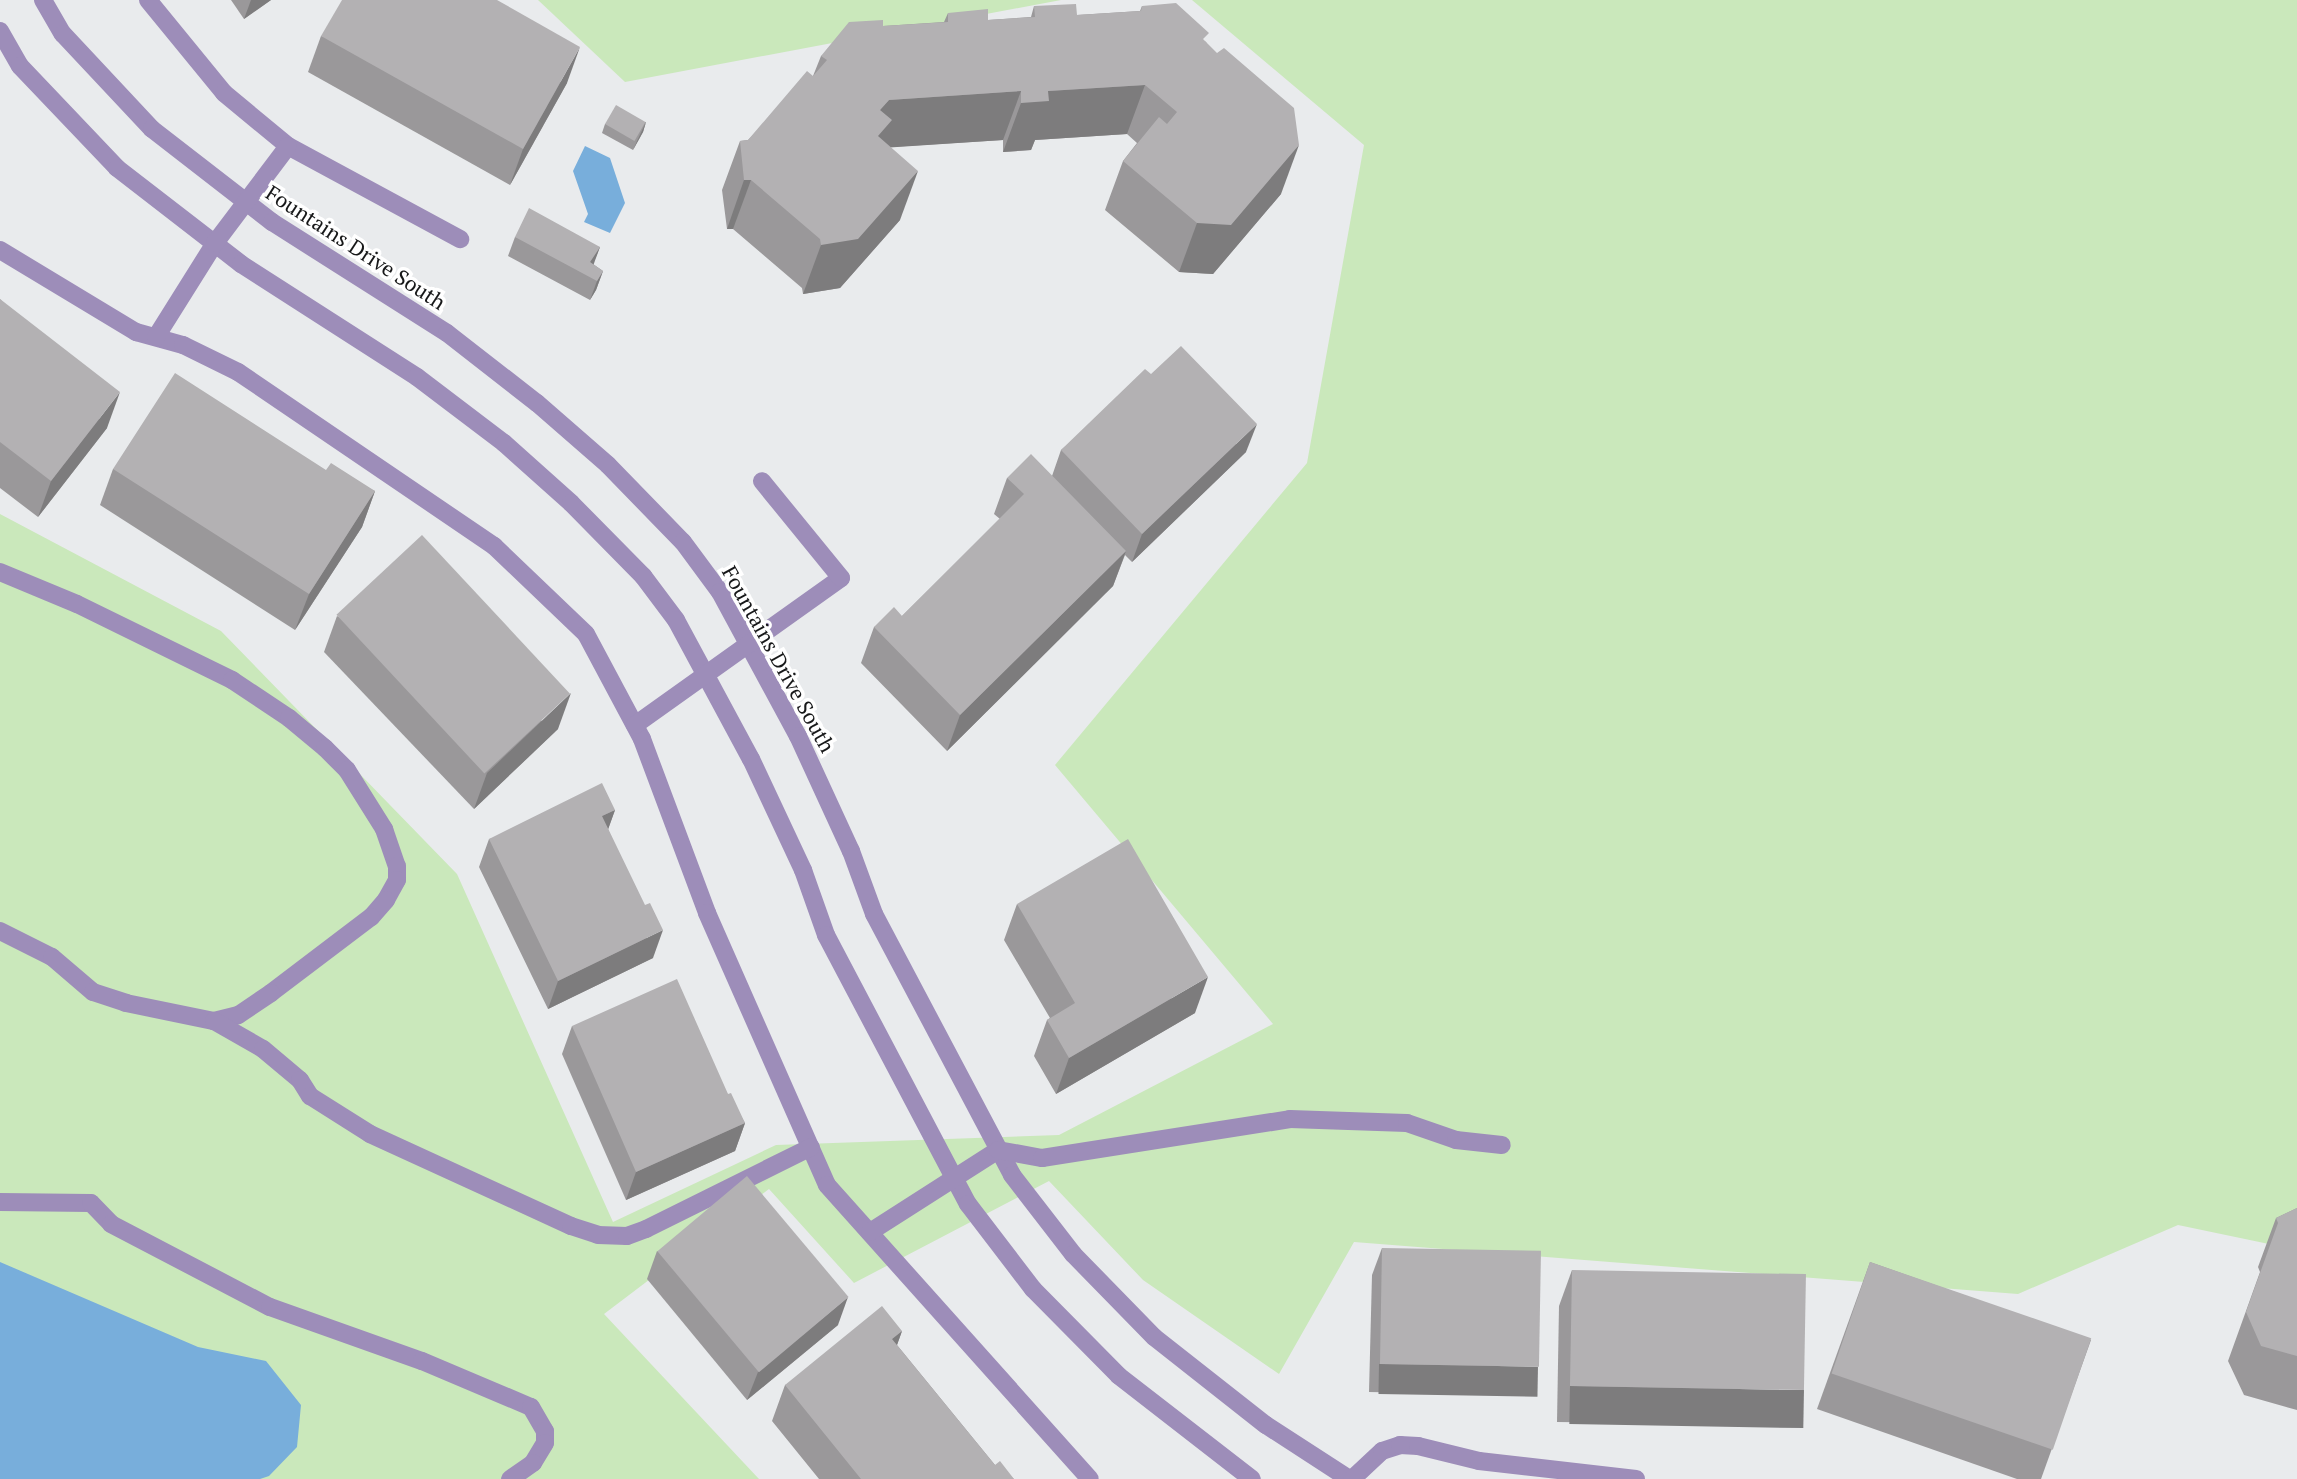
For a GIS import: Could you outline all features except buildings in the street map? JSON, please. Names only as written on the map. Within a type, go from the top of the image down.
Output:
[{"type":"street","name":"Fountains Drive South","points":[[43,0],[63,34],[152,129],[272,222],[447,333],[547,412],[608,465],[683,542],[720,592],[748,643],[832,807],[874,914],[1012,1175],[1073,1254],[1154,1337],[1266,1425],[1350,1479]]},
{"type":"street","points":[[148,0],[224,93],[288,146],[460,239]]},
{"type":"street","points":[[0,31],[20,65],[117,168],[252,271],[417,377],[504,443],[571,503],[643,576],[676,620],[705,674],[784,829],[826,935],[968,1204],[1033,1289],[1119,1376],[1252,1479]]},
{"type":"street","points":[[246,202],[288,146]]},
{"type":"street","name":"Fountains Drive South","points":[[156,337],[215,243],[246,202]]},
{"type":"street","points":[[0,250],[136,332],[183,345],[238,372],[494,546],[586,634],[635,725],[707,913],[827,1185],[1090,1479]]},
{"type":"street","points":[[635,725],[841,578],[762,481]]},
{"type":"street","points":[[0,572],[77,604],[243,688],[325,748],[347,770],[384,829],[397,866],[397,880],[387,900],[371,917],[271,993],[238,1015],[214,1021]]},
{"type":"street","points":[[0,931],[52,957],[93,992],[126,1003],[214,1021],[263,1049],[300,1080],[310,1096],[370,1134],[598,1235],[627,1236],[646,1229],[811,1147]]},
{"type":"street","points":[[870,1233],[998,1150],[1042,1158],[1290,1119],[1407,1123],[1456,1140],[1502,1145]]},
{"type":"street","points":[[0,1202],[91,1203],[111,1224],[271,1307],[422,1361],[531,1407],[545,1431],[545,1443],[533,1463],[510,1479]]},
{"type":"street","points":[[1350,1479],[1382,1451],[1400,1446],[1418,1446],[1479,1461],[1636,1479]]},
{"type":"green space","points":[[538,0],[1061,0],[625,82]]},
{"type":"green space","points":[[1192,0],[2297,0],[2297,1250],[2178,1225],[2018,1294],[1354,1242],[1279,1374],[1143,1280],[1049,1181],[854,1283],[769,1189],[604,1314],[759,1479],[0,1479],[0,514],[221,631],[457,874],[613,1222],[776,1145],[1059,1135],[1273,1024],[1055,765],[1307,463],[1364,145]]},
{"type":"water","points":[[585,146],[610,158],[625,203],[610,233],[584,222],[588,214],[573,171]]},
{"type":"water","points":[[0,1262],[198,1347],[266,1361],[301,1405],[297,1447],[269,1476],[260,1479],[0,1479]]}]
